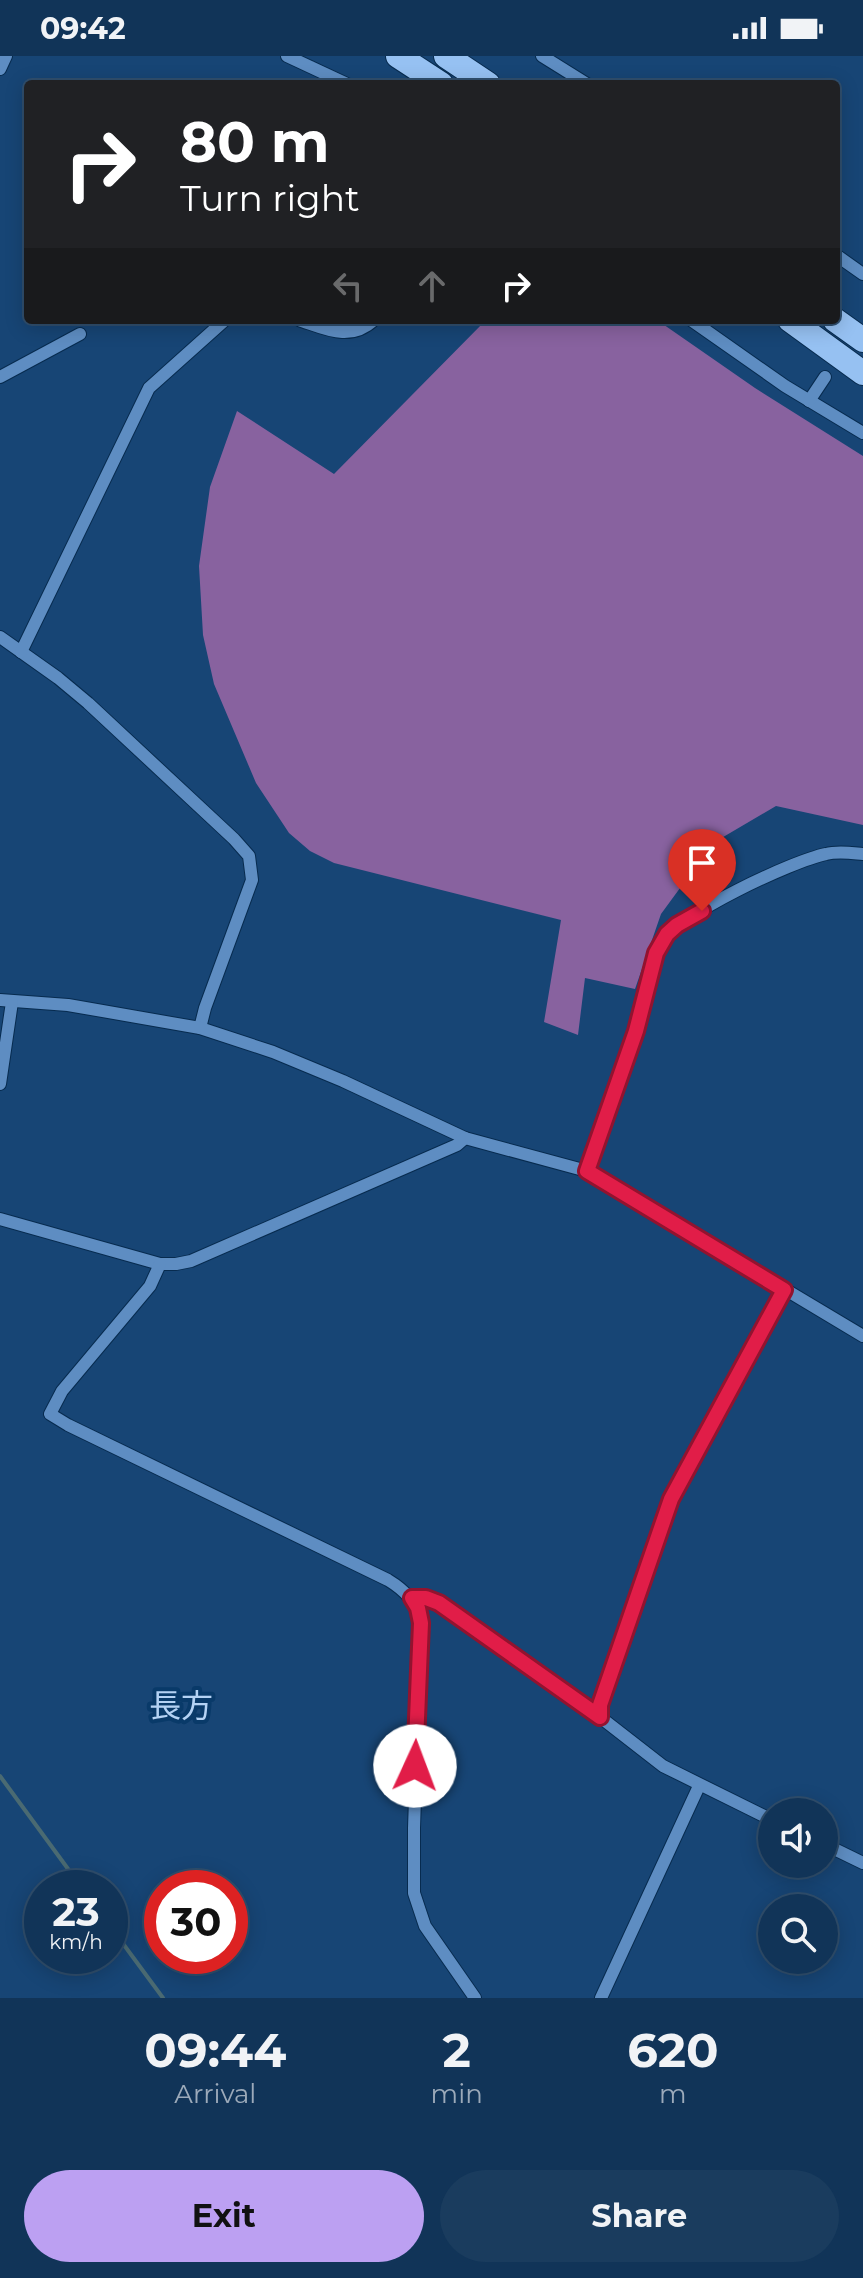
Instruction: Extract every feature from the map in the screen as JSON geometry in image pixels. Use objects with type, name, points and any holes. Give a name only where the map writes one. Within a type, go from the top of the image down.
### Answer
[{"type":"highway","points":[[398,56],[435,80]]},
{"type":"highway","points":[[446,56],[482,80]]},
{"type":"highway","points":[[796,324],[863,373]]},
{"type":"highway","points":[[840,324],[863,340]]},
{"type":"street","points":[[0,69],[6,56]]},
{"type":"street","points":[[287,56],[338,80]]},
{"type":"street","points":[[542,56],[581,80]]},
{"type":"street","points":[[840,258],[863,274]]},
{"type":"street","points":[[21,652],[149,388],[221,324]]},
{"type":"street","points":[[312,324],[346,334],[359,331],[369,324]]},
{"type":"street","points":[[697,324],[809,401],[863,433]]},
{"type":"street","points":[[0,377],[80,334]]},
{"type":"street","points":[[809,401],[825,377]]},
{"type":"street","points":[[0,637],[88,703],[249,856],[252,880],[200,1028]]},
{"type":"street","points":[[587,1171],[636,1031],[656,953],[667,934],[726,897],[811,859],[826,854],[863,854]]},
{"type":"street","points":[[0,1084],[6,1001],[97,1009],[200,1028],[273,1052],[343,1081],[465,1138],[587,1171],[863,1336]]},
{"type":"street","points":[[0,1219],[160,1264],[176,1264],[191,1261],[457,1145],[465,1138]]},
{"type":"street","points":[[160,1264],[150,1286],[62,1391],[50,1414],[388,1580],[412,1598],[421,1623],[414,1893],[425,1926],[475,1998]]},
{"type":"street","points":[[600,1717],[600,1705],[671,1499],[784,1290]]},
{"type":"street","points":[[412,1598],[426,1598],[439,1603],[600,1717],[663,1766],[758,1813]]},
{"type":"street","points":[[601,1998],[699,1786]]},
{"type":"street","points":[[838,1851],[863,1863]]},
{"type":"shaded area","points":[[482,324],[663,324],[755,388],[863,456],[863,825],[776,806],[713,843],[661,914],[635,989],[585,978],[578,1035],[544,1022],[561,920],[334,863],[310,851],[289,833],[256,783],[214,684],[203,635],[199,566],[210,487],[237,411],[334,474]]},
{"type":"waterway","points":[[0,1776],[69,1870]]},
{"type":"waterway","points":[[128,1950],[163,1998]]},
{"type":"district","name":"長方","points":[[181,1705]]},
{"type":"route","points":[[415,1766],[421,1623],[412,1598],[426,1598],[439,1603],[600,1717],[600,1705],[671,1499],[784,1290],[587,1171],[636,1031],[656,953],[667,934],[702,911]]}]
